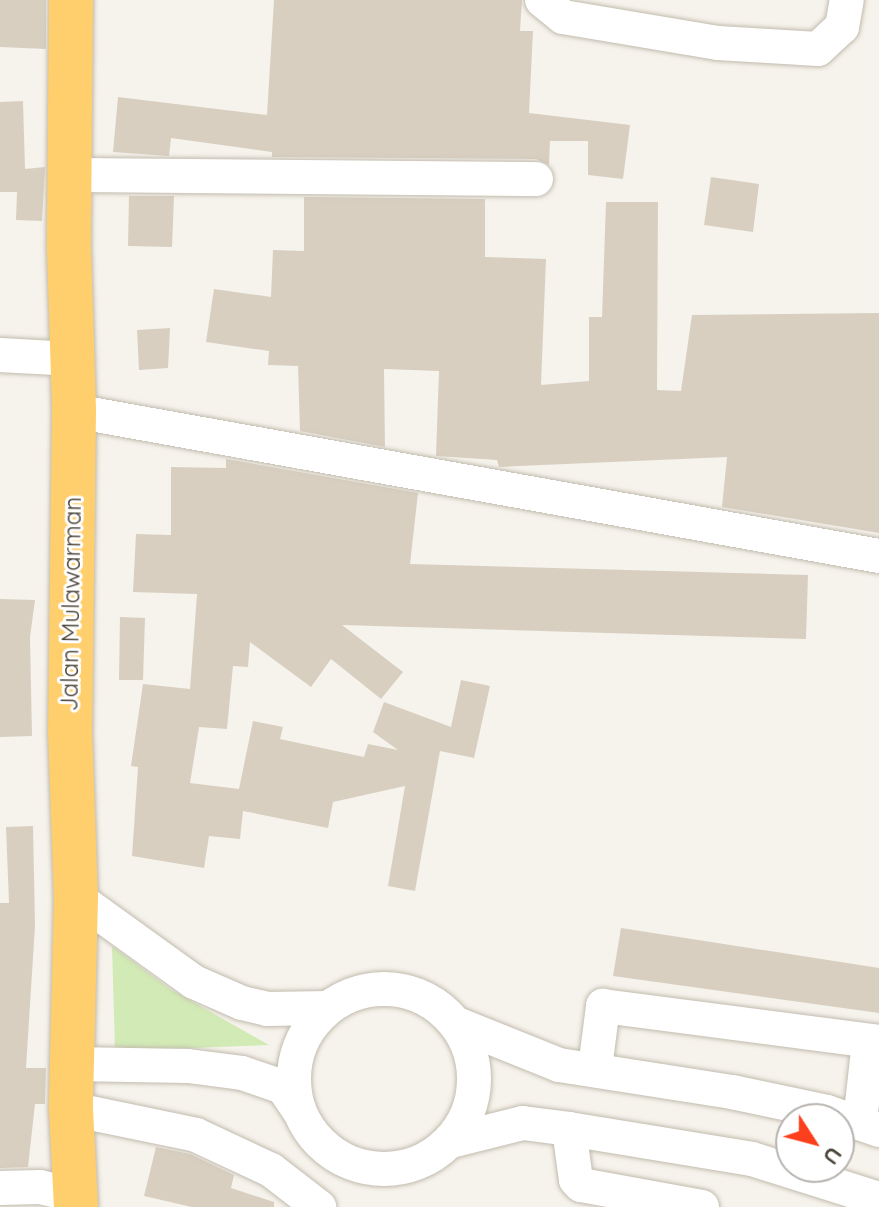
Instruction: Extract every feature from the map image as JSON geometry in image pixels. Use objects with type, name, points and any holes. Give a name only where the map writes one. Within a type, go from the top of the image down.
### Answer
[{"type":"highway","name":"Jalan Mulawarman","points":[[71,0],[68,175],[74,411],[70,729],[76,897],[71,1109],[75,1201]]},
{"type":"street","points":[[542,0],[563,17],[718,43],[818,49],[842,27],[847,0]]},
{"type":"street","points":[[68,175],[536,179]]},
{"type":"street","points":[[0,355],[73,359]]},
{"type":"street","points":[[74,411],[879,556]]},
{"type":"street","points":[[76,897],[194,982],[242,1003],[267,1009],[328,1008]]},
{"type":"street","points":[[72,1064],[188,1066],[242,1073],[283,1087],[314,1138],[338,1158],[366,1168],[397,1169],[426,1160],[451,1141],[468,1114],[475,1084],[471,1053],[457,1024],[436,1004],[410,992],[382,988],[353,994],[328,1008],[312,1025],[297,1055],[294,1089],[299,1111]]},
{"type":"street","points":[[457,1024],[559,1065],[595,1068],[869,1126],[874,1042],[603,1006],[595,1068]]},
{"type":"street","points":[[71,1109],[196,1135],[271,1170],[319,1207]]},
{"type":"street","points":[[451,1141],[523,1123],[569,1129],[752,1159],[868,1200]]},
{"type":"street","points":[[569,1129],[576,1180],[581,1185],[702,1207]]},
{"type":"street","points":[[0,1188],[40,1187],[75,1201]]},
{"type":"green space","points":[[112,946],[170,989],[269,1045],[115,1051]]},
{"type":"building","points":[[0,0],[46,0],[46,49],[0,47]]},
{"type":"building","points":[[274,0],[522,0],[520,31],[533,31],[529,113],[630,125],[623,179],[588,175],[588,141],[550,141],[549,165],[536,159],[272,157],[272,152],[171,138],[169,156],[113,152],[118,97],[267,115]]},
{"type":"building","points":[[23,101],[25,169],[45,167],[42,221],[16,220],[17,192],[0,192],[0,102]]},
{"type":"building","points":[[711,177],[759,184],[753,232],[704,225]]},
{"type":"building","points":[[129,196],[174,196],[172,247],[128,246]]},
{"type":"building","points":[[304,197],[485,199],[485,257],[546,259],[541,385],[589,381],[589,317],[602,317],[606,202],[658,202],[657,390],[681,391],[692,315],[879,313],[879,533],[722,507],[727,457],[499,467],[497,460],[436,456],[439,371],[384,369],[385,447],[300,431],[298,366],[268,365],[269,351],[206,342],[214,289],[271,297],[273,250],[304,251]]},
{"type":"building","points":[[170,328],[168,368],[139,370],[137,330]]},
{"type":"building","points":[[226,459],[418,493],[410,564],[808,575],[806,639],[342,625],[403,672],[381,699],[331,659],[311,687],[250,642],[248,667],[233,666],[227,729],[199,727],[190,783],[239,789],[253,721],[283,727],[280,739],[364,757],[368,744],[398,750],[373,732],[384,702],[451,727],[461,680],[490,686],[474,758],[440,751],[415,891],[388,886],[405,786],[333,802],[328,828],[243,811],[240,839],[209,836],[204,868],[132,856],[138,767],[131,766],[143,684],[190,689],[197,594],[133,592],[136,534],[171,535],[171,467],[226,468]]},
{"type":"building","points":[[0,599],[35,600],[30,637],[32,736],[0,737]]},
{"type":"building","points":[[120,617],[145,618],[143,680],[119,680]]},
{"type":"building","points":[[33,826],[35,926],[26,1068],[46,1068],[45,1104],[35,1104],[28,1167],[0,1168],[0,903],[9,903],[6,827]]},
{"type":"building","points":[[621,928],[879,968],[879,1013],[613,976]]},
{"type":"building","points":[[156,1147],[190,1154],[234,1175],[231,1188],[274,1202],[274,1207],[192,1207],[144,1196]]}]
